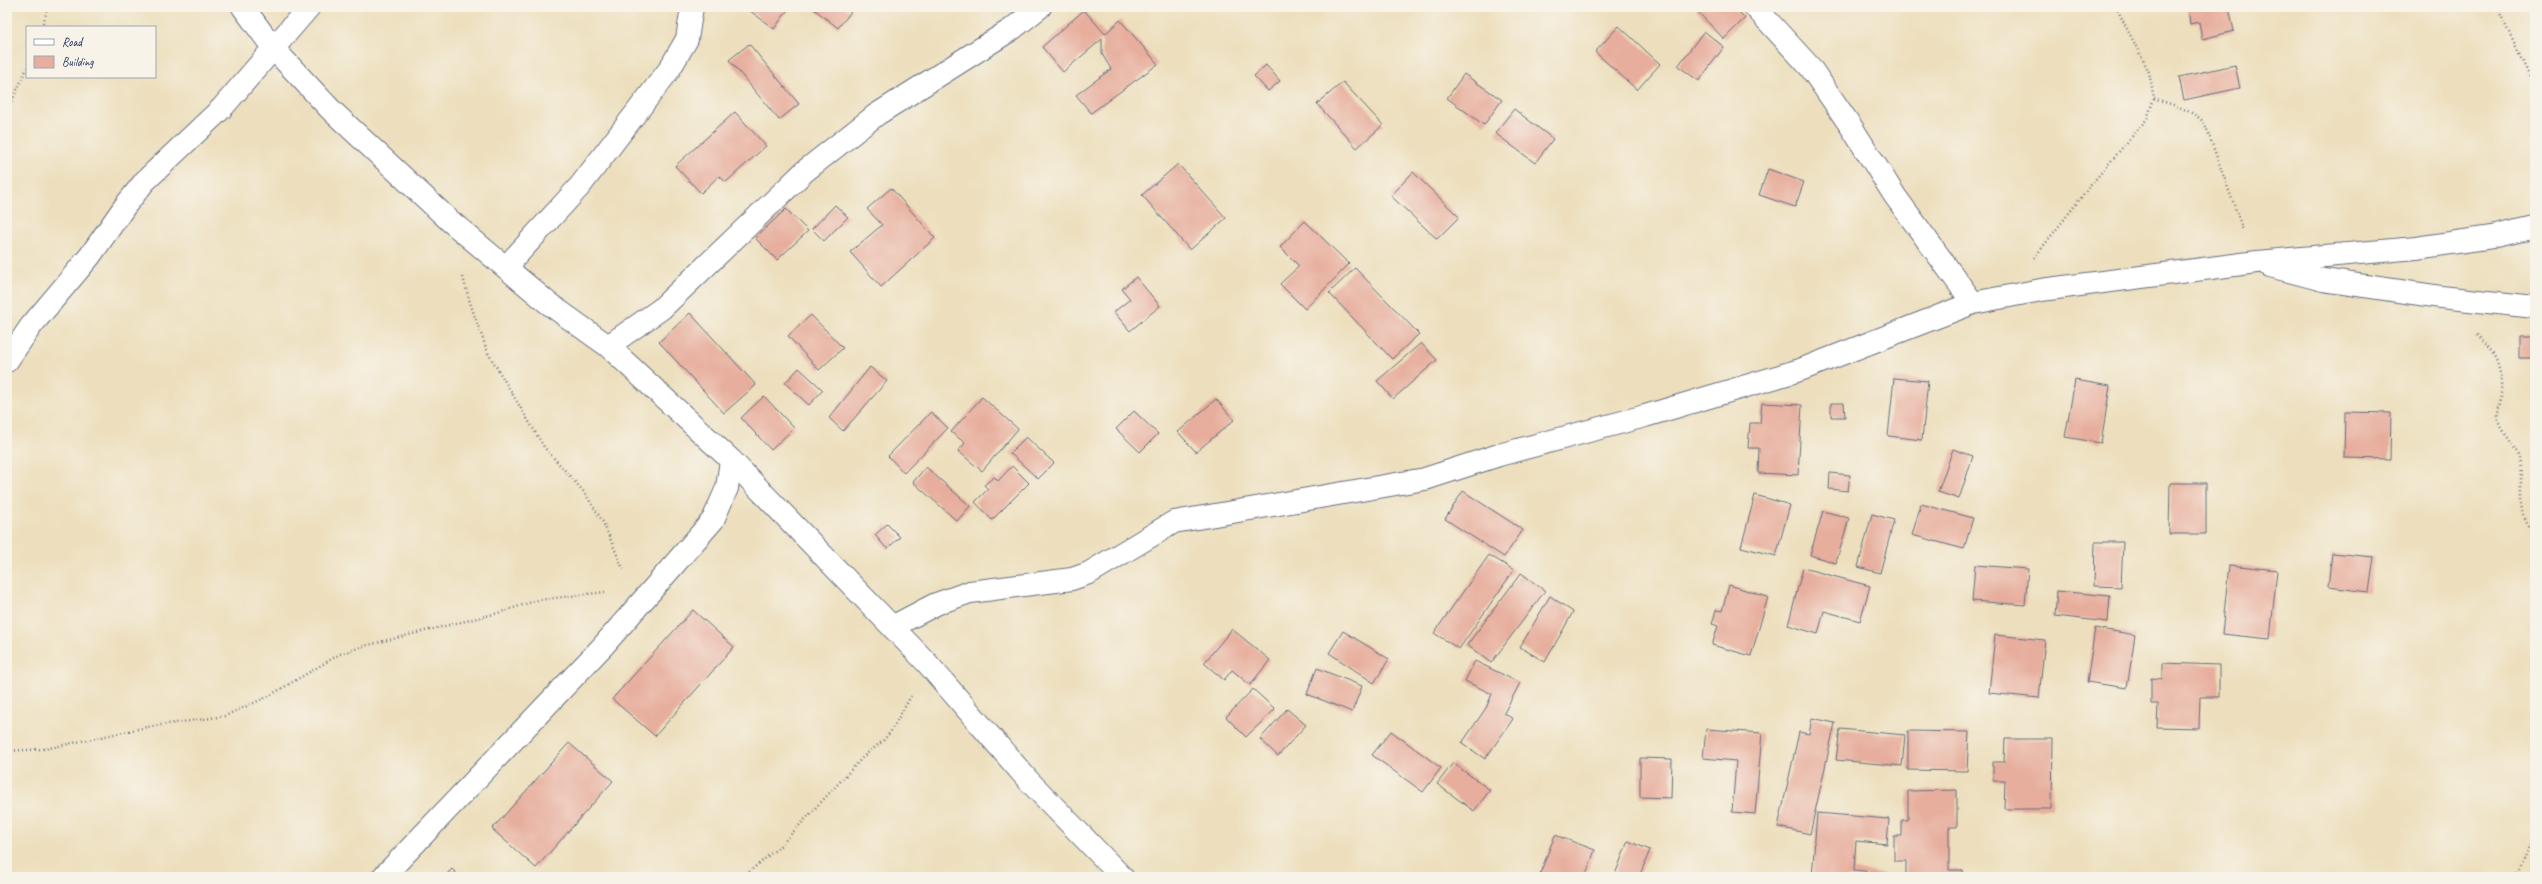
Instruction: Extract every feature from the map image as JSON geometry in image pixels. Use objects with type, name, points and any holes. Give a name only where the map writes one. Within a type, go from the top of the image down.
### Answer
[{"type":"street","points":[[243,7],[274,49],[331,110],[449,220],[548,303],[608,346],[731,460],[927,663],[1028,780],[1122,877]]},
{"type":"street","points":[[7,361],[31,326],[90,256],[125,206],[145,181],[222,108],[309,7]]},
{"type":"street","points":[[506,267],[580,186],[669,70],[686,39],[692,7]]},
{"type":"street","points":[[608,346],[660,309],[805,171],[876,115],[1012,29],[1040,7]]},
{"type":"street","points":[[1755,7],[1810,67],[1852,128],[1895,196],[1973,303]]},
{"type":"street","points":[[892,627],[936,604],[970,592],[1072,580],[1089,573],[1174,522],[1425,479],[1512,451],[1645,416],[1800,370],[1973,303],[2041,290],[2257,262],[2416,248],[2492,238],[2535,227]]},
{"type":"street","points":[[2257,262],[2323,280],[2441,297],[2535,307]]},
{"type":"street","points":[[383,877],[603,646],[713,520],[727,488],[731,460]]},
{"type":"path","points":[[42,26],[48,7]]},
{"type":"path","points":[[2009,297],[2040,250],[2094,181],[2147,119],[2154,98],[2149,72],[2116,7]]},
{"type":"path","points":[[2497,7],[2535,88]]},
{"type":"path","points":[[7,112],[26,70]]},
{"type":"path","points":[[2154,98],[2189,111],[2205,124],[2232,204],[2257,262]]},
{"type":"path","points":[[462,273],[470,303],[488,353],[544,447],[584,492],[603,522],[637,607]]},
{"type":"path","points":[[2441,297],[2486,344],[2500,366],[2501,395],[2498,416],[2503,430],[2514,443],[2519,460],[2521,515],[2535,534]]},
{"type":"path","points":[[7,750],[45,749],[147,727],[225,716],[269,696],[340,654],[364,646],[498,613],[538,600],[588,595],[630,587]]},
{"type":"path","points":[[743,877],[780,846],[864,756],[891,731],[903,712],[927,663]]},
{"type":"path","points":[[2514,877],[2535,838]]},
{"type":"building","points":[[745,7],[790,7],[774,29]]},
{"type":"building","points":[[816,7],[845,7],[851,12],[838,28],[814,9]]},
{"type":"building","points":[[1699,7],[1734,7],[1745,18],[1724,39],[1696,10]]},
{"type":"building","points":[[2188,7],[2229,7],[2234,31],[2202,39],[2199,22],[2190,24]]},
{"type":"building","points":[[1084,10],[1105,34],[1120,20],[1158,64],[1091,113],[1076,95],[1111,69],[1102,54],[1102,39],[1063,72],[1042,47]]},
{"type":"building","points":[[1619,26],[1660,64],[1637,90],[1595,52]]},
{"type":"building","points":[[1704,31],[1724,47],[1699,81],[1678,66]]},
{"type":"building","points":[[749,44],[799,104],[779,120],[729,60]]},
{"type":"building","points":[[1266,65],[1280,81],[1268,91],[1254,76]]},
{"type":"building","points":[[2235,65],[2240,88],[2184,100],[2179,77]]},
{"type":"building","points":[[1464,74],[1502,100],[1484,125],[1447,98]]},
{"type":"building","points":[[1343,82],[1383,125],[1357,148],[1317,104]]},
{"type":"building","points":[[1514,109],[1553,139],[1535,163],[1495,133]]},
{"type":"building","points":[[735,112],[766,146],[726,182],[719,176],[701,193],[675,166]]},
{"type":"building","points":[[1178,164],[1226,218],[1190,250],[1142,195]]},
{"type":"building","points":[[1768,169],[1804,182],[1795,207],[1759,195]]},
{"type":"building","points":[[1413,172],[1459,217],[1437,239],[1391,196]]},
{"type":"building","points":[[891,188],[935,238],[881,287],[850,252],[882,225],[867,209]]},
{"type":"building","points":[[835,205],[848,217],[824,241],[812,229]]},
{"type":"building","points":[[786,209],[808,231],[777,260],[755,238]]},
{"type":"building","points":[[1305,221],[1349,264],[1305,309],[1280,284],[1299,266],[1280,247]]},
{"type":"building","points":[[1355,268],[1419,334],[1392,359],[1329,293]]},
{"type":"building","points":[[1136,277],[1160,306],[1130,331],[1114,312],[1130,299],[1122,289]]},
{"type":"building","points":[[690,313],[756,385],[724,413],[659,342]]},
{"type":"building","points":[[811,315],[843,348],[819,370],[788,336]]},
{"type":"building","points":[[2519,336],[2535,336],[2535,358],[2519,358]]},
{"type":"building","points":[[1421,343],[1437,360],[1393,399],[1377,381]]},
{"type":"building","points":[[870,367],[887,381],[843,431],[829,418]]},
{"type":"building","points":[[799,368],[823,390],[809,405],[785,383]]},
{"type":"building","points":[[1894,378],[1928,381],[1922,440],[1888,436]]},
{"type":"building","points":[[2075,380],[2110,386],[2101,443],[2065,437]]},
{"type":"building","points":[[764,396],[794,428],[771,450],[741,418]]},
{"type":"building","points":[[982,397],[1018,429],[982,471],[958,451],[965,443],[951,432]]},
{"type":"building","points":[[1216,399],[1234,420],[1196,452],[1178,432]]},
{"type":"building","points":[[1762,403],[1802,405],[1798,475],[1758,473],[1759,448],[1748,448],[1750,423],[1760,423]]},
{"type":"building","points":[[1831,403],[1844,403],[1845,417],[1831,417]]},
{"type":"building","points":[[1134,411],[1158,434],[1140,452],[1116,429]]},
{"type":"building","points":[[931,412],[948,428],[904,473],[888,456]]},
{"type":"building","points":[[2345,412],[2391,413],[2390,459],[2344,458]]},
{"type":"building","points":[[1026,437],[1054,463],[1038,479],[1010,453]]},
{"type":"building","points":[[1953,449],[1973,456],[1959,499],[1938,492]]},
{"type":"building","points":[[1012,466],[1029,483],[992,520],[975,502],[988,489],[984,485],[994,477],[998,481]]},
{"type":"building","points":[[926,467],[970,506],[957,521],[913,482]]},
{"type":"building","points":[[1830,473],[1850,475],[1848,491],[1829,489]]},
{"type":"building","points":[[2170,483],[2206,483],[2206,534],[2169,534]]},
{"type":"building","points":[[1463,491],[1523,530],[1504,557],[1445,519]]},
{"type":"building","points":[[1755,495],[1790,505],[1776,556],[1741,547]]},
{"type":"building","points":[[1921,504],[1973,518],[1964,549],[1912,535]]},
{"type":"building","points":[[1823,511],[1849,518],[1836,563],[1810,555]]},
{"type":"building","points":[[1872,514],[1894,520],[1880,573],[1858,567]]},
{"type":"building","points":[[887,524],[900,537],[887,549],[875,535]]},
{"type":"building","points":[[2095,542],[2123,542],[2121,587],[2094,586]]},
{"type":"building","points":[[2332,553],[2374,557],[2369,592],[2328,587]]},
{"type":"building","points":[[1489,555],[1514,570],[1459,649],[1434,633]]},
{"type":"building","points":[[1975,565],[2028,569],[2025,605],[1972,601]]},
{"type":"building","points":[[2229,565],[2277,570],[2270,639],[2222,634]]},
{"type":"building","points":[[1803,568],[1870,586],[1860,621],[1824,611],[1818,634],[1788,625]]},
{"type":"building","points":[[1521,573],[1545,591],[1491,663],[1467,645]]},
{"type":"building","points":[[1729,585],[1768,597],[1751,656],[1712,645],[1718,626],[1712,624],[1716,610],[1722,611]]},
{"type":"building","points":[[2057,591],[2110,596],[2108,622],[2055,616]]},
{"type":"building","points":[[1550,596],[1573,612],[1545,662],[1520,647]]},
{"type":"building","points":[[693,610],[734,647],[655,736],[612,699]]},
{"type":"building","points":[[2095,628],[2135,635],[2127,688],[2087,682]]},
{"type":"building","points":[[1232,629],[1270,660],[1250,685],[1232,670],[1224,680],[1204,663]]},
{"type":"building","points":[[1343,631],[1389,659],[1374,683],[1329,653]]},
{"type":"building","points":[[1995,635],[2045,640],[2039,698],[1989,693]]},
{"type":"building","points":[[1475,661],[1520,683],[1504,713],[1513,719],[1485,759],[1462,743],[1486,708],[1492,694],[1465,681]]},
{"type":"building","points":[[2162,663],[2219,665],[2219,697],[2200,697],[2199,728],[2157,727],[2158,704],[2151,704],[2151,678],[2162,679]]},
{"type":"building","points":[[1317,668],[1362,686],[1352,712],[1307,694]]},
{"type":"building","points":[[1253,689],[1275,709],[1246,737],[1226,717]]},
{"type":"building","points":[[1287,709],[1306,725],[1278,756],[1260,739]]},
{"type":"building","points":[[1812,718],[1835,723],[1810,834],[1778,827],[1799,732],[1809,734]]},
{"type":"building","points":[[1706,729],[1762,733],[1755,814],[1732,812],[1736,761],[1703,758]]},
{"type":"building","points":[[1840,729],[1905,735],[1902,766],[1836,760]]},
{"type":"building","points":[[1391,731],[1441,768],[1423,792],[1372,755]]},
{"type":"building","points":[[1908,731],[1969,732],[1967,771],[1908,770]]},
{"type":"building","points":[[2005,739],[2053,739],[2052,809],[2004,809],[2005,781],[1993,781],[1993,762],[2004,762]]},
{"type":"building","points":[[569,743],[613,781],[536,868],[492,829]]},
{"type":"building","points":[[1640,758],[1672,759],[1671,798],[1640,797]]},
{"type":"building","points":[[1453,763],[1490,790],[1474,811],[1437,784]]},
{"type":"building","points":[[1957,790],[1957,827],[1949,827],[1949,870],[1963,870],[1963,877],[1906,877],[1906,861],[1894,861],[1894,836],[1902,836],[1902,820],[1908,820],[1908,791]]},
{"type":"building","points":[[1817,813],[1889,819],[1887,844],[1856,841],[1854,870],[1884,873],[1884,877],[1812,877]]},
{"type":"building","points":[[1555,835],[1595,850],[1585,877],[1539,876]]},
{"type":"building","points":[[1628,841],[1650,850],[1639,877],[1614,877]]},
{"type":"building","points":[[452,869],[460,877],[444,877]]}]
